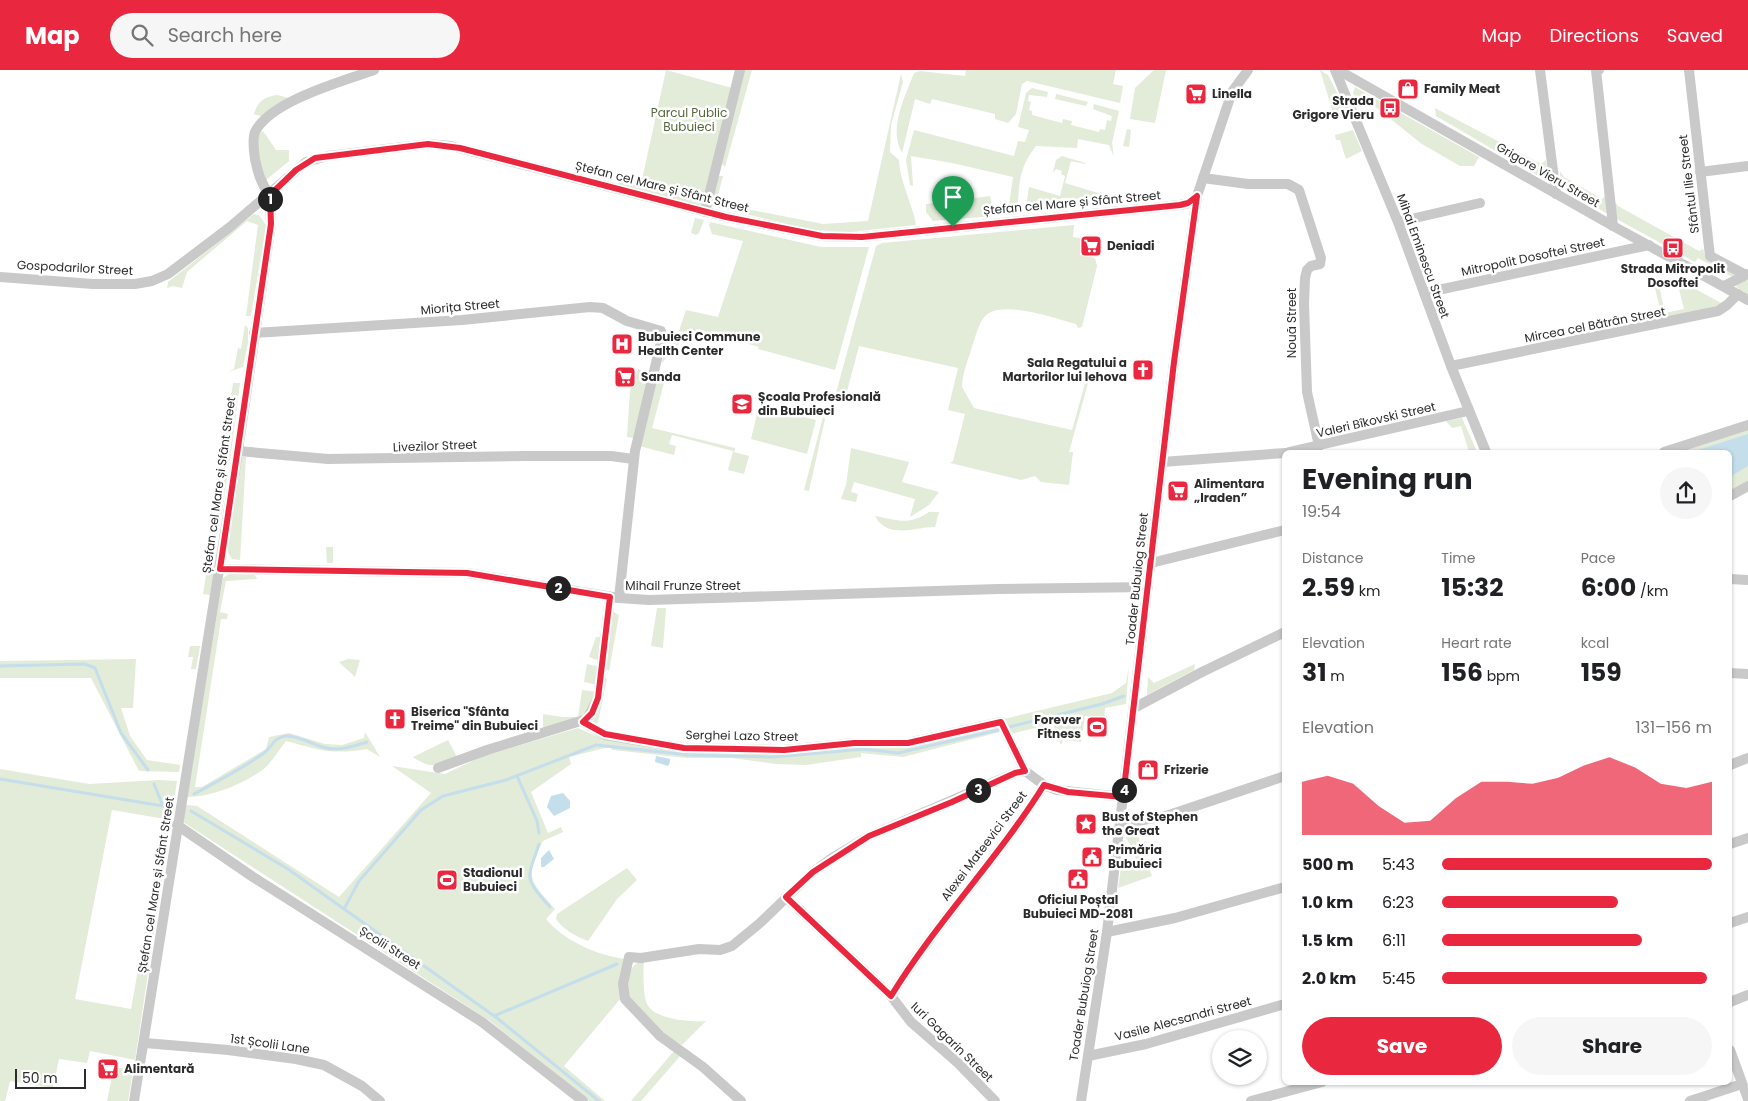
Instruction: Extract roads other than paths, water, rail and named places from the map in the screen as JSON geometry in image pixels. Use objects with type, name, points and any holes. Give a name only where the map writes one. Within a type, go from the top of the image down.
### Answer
[{"type":"street","points":[[270,195],[263,185],[254,155],[254,140],[261,125],[301,96],[374,70]]},
{"type":"street","points":[[705,212],[740,70]]},
{"type":"street","name":"Toader Bubuiog Street","points":[[1081,1101],[1107,932],[1162,462],[1184,283],[1197,196],[1229,99],[1248,70]]},
{"type":"street","name":"Grigore Vieru Street","points":[[1336,70],[1748,300]]},
{"type":"street","name":"Mihai Eminescu Street","points":[[1336,70],[1398,222],[1468,411],[1485,450]]},
{"type":"street","points":[[1540,70],[1556,194]]},
{"type":"street","points":[[1599,70],[1596,70],[1613,226]]},
{"type":"street","name":"Sfântul Ilie Street","points":[[1689,70],[1710,256],[1746,274]]},
{"type":"street","name":"Ștefan cel Mare și Sfânt Street","points":[[134,1101],[145,1043],[177,825],[238,452],[271,224],[270,195],[296,170],[315,158],[441,144],[705,212],[810,235],[841,237],[1180,205],[1188,203],[1197,196]]},
{"type":"street","points":[[1700,172],[1748,166]]},
{"type":"street","name":"Nouă Street","points":[[1203,178],[1248,184],[1288,184],[1299,190],[1321,258],[1320,264],[1311,266],[1308,270],[1304,296],[1307,385],[1320,446]]},
{"type":"street","name":"Gospodarilor Street","points":[[0,277],[93,284],[135,284],[152,281],[168,274],[270,195]]},
{"type":"street","points":[[1398,222],[1480,203]]},
{"type":"street","name":"Mitropolit Dosoftei Street","points":[[1424,293],[1648,245]]},
{"type":"street","points":[[1724,286],[1746,274]]},
{"type":"street","name":"Mircea cel Bătrân Street","points":[[1451,366],[1709,313],[1727,305],[1738,294]]},
{"type":"street","name":"Miorița Street","points":[[254,333],[453,320],[590,307],[603,308],[627,321],[663,333],[634,455]]},
{"type":"street","name":"Valeri Bîkovski Street","points":[[1300,450],[1468,411]]},
{"type":"street","points":[[1670,450],[1748,425]]},
{"type":"street","name":"Livezilor Street","points":[[238,452],[337,460],[634,455]]},
{"type":"street","points":[[1162,462],[1282,453]]},
{"type":"street","points":[[438,768],[487,750],[583,722],[592,713],[598,698],[634,455]]},
{"type":"street","points":[[1732,495],[1748,486]]},
{"type":"street","points":[[1151,563],[1282,531]]},
{"type":"street","name":"Mihail Frunze Street","points":[[220,569],[467,573],[614,597],[670,600],[998,589],[1148,587]]},
{"type":"street","points":[[1732,579],[1748,580]]},
{"type":"street","points":[[1134,708],[1202,672],[1282,633]]},
{"type":"street","points":[[1732,673],[1748,674]]},
{"type":"street","name":"Serghei Lazo Street","points":[[583,722],[605,734],[684,748],[784,750],[854,743],[908,743],[1001,722],[1025,771]]},
{"type":"street","points":[[1732,764],[1748,758]]},
{"type":"street","points":[[741,1101],[703,1067],[660,1036],[625,999],[623,984],[629,957],[640,958],[699,949],[720,950],[732,946],[760,923],[813,872],[869,836],[931,811],[1015,773],[1025,771],[1044,785],[1068,792],[1123,797]]},
{"type":"street","points":[[1120,824],[1166,816],[1282,777]]},
{"type":"street","name":"Alexei Mateevici Street","points":[[891,996],[915,956],[1010,835],[1044,785]]},
{"type":"street","name":"Școlii Street","points":[[177,825],[261,882],[482,1022],[583,1101]]},
{"type":"street","points":[[1732,843],[1748,838]]},
{"type":"street","points":[[1107,932],[1175,918],[1282,888]]},
{"type":"street","name":"Iuri Gagarin Street","points":[[786,897],[891,996],[911,1022],[958,1063],[995,1101]]},
{"type":"street","points":[[1732,922],[1748,917]]},
{"type":"street","points":[[1732,1001],[1748,995]]},
{"type":"street","name":"Vasile Alecsandri Street","points":[[1088,1056],[1146,1044],[1282,1005]]},
{"type":"street","name":"1st Școlii Lane","points":[[145,1043],[228,1050],[296,1059],[324,1065],[362,1086],[380,1101]]},
{"type":"street","points":[[1732,1054],[1743,1079],[1748,1098]]},
{"type":"street","points":[[1251,1101],[1311,1085]]},
{"type":"street","points":[[1690,1101],[1729,1085]]},
{"type":"water","points":[[1748,434],[1748,466],[1732,476],[1732,450],[1698,450]]},
{"type":"water","points":[[656,756],[670,759],[668,766],[655,762]]},
{"type":"water","points":[[563,793],[570,801],[570,808],[554,816],[547,807],[551,796]]},
{"type":"water","points":[[549,850],[554,859],[544,867],[541,867],[541,858]]},
{"type":"waterway","points":[[0,666],[85,664],[95,668],[121,733],[148,770]]},
{"type":"waterway","points":[[1009,727],[1102,704],[1124,696]]},
{"type":"waterway","points":[[344,909],[359,881],[421,810],[443,796],[506,780],[596,745],[689,755],[773,757],[864,749],[898,753],[998,730]]},
{"type":"waterway","points":[[194,794],[256,759],[281,737],[296,737],[321,747],[332,749],[347,748],[367,742]]},
{"type":"waterway","points":[[517,776],[537,821],[539,833]]},
{"type":"waterway","points":[[0,779],[163,806]]},
{"type":"waterway","points":[[154,784],[163,806]]},
{"type":"waterway","points":[[191,811],[288,869],[497,1018],[599,1101]]},
{"type":"waterway","points":[[539,844],[530,872],[530,878],[535,889],[550,907]]},
{"type":"waterway","points":[[494,1016],[617,964]]},
{"type":"place","name":"Family Meat","points":[[1408,89]]},
{"type":"place","name":"Linella","points":[[1196,94]]},
{"type":"place","name":"Strada Grigore Vieru","points":[[1390,108]]},
{"type":"place","name":"Deniadi","points":[[1091,246]]},
{"type":"place","name":"Strada Mitropolit Dosoftei","points":[[1673,248]]},
{"type":"place","name":"Bubuieci Commune Health Center","points":[[622,344]]},
{"type":"place","name":"Sala Regatului a Martorilor lui Iehova","points":[[1143,370]]},
{"type":"place","name":"Sanda","points":[[625,377]]},
{"type":"place","name":"Școala Profesională din Bubuieci","points":[[742,404]]},
{"type":"place","name":"Alimentara „Iraden”","points":[[1178,491]]},
{"type":"place","name":"Biserica \"Sfânta Treime\" din Bubuieci","points":[[395,719]]},
{"type":"place","name":"Forever Fitness","points":[[1097,727]]},
{"type":"place","name":"Frizerie","points":[[1148,770]]},
{"type":"place","name":"Bust of Stephen the Great","points":[[1086,824]]},
{"type":"place","name":"Primăria Bubuieci","points":[[1092,857]]},
{"type":"place","name":"Oficiul Poștal Bubuieci MD-2081","points":[[1078,879]]},
{"type":"place","name":"Stadionul Bubuieci","points":[[447,880]]},
{"type":"place","name":"Alimentară","points":[[108,1069]]},
{"type":"park label","name":"Parcul Public Bubuieci","points":[[689,120]]}]
